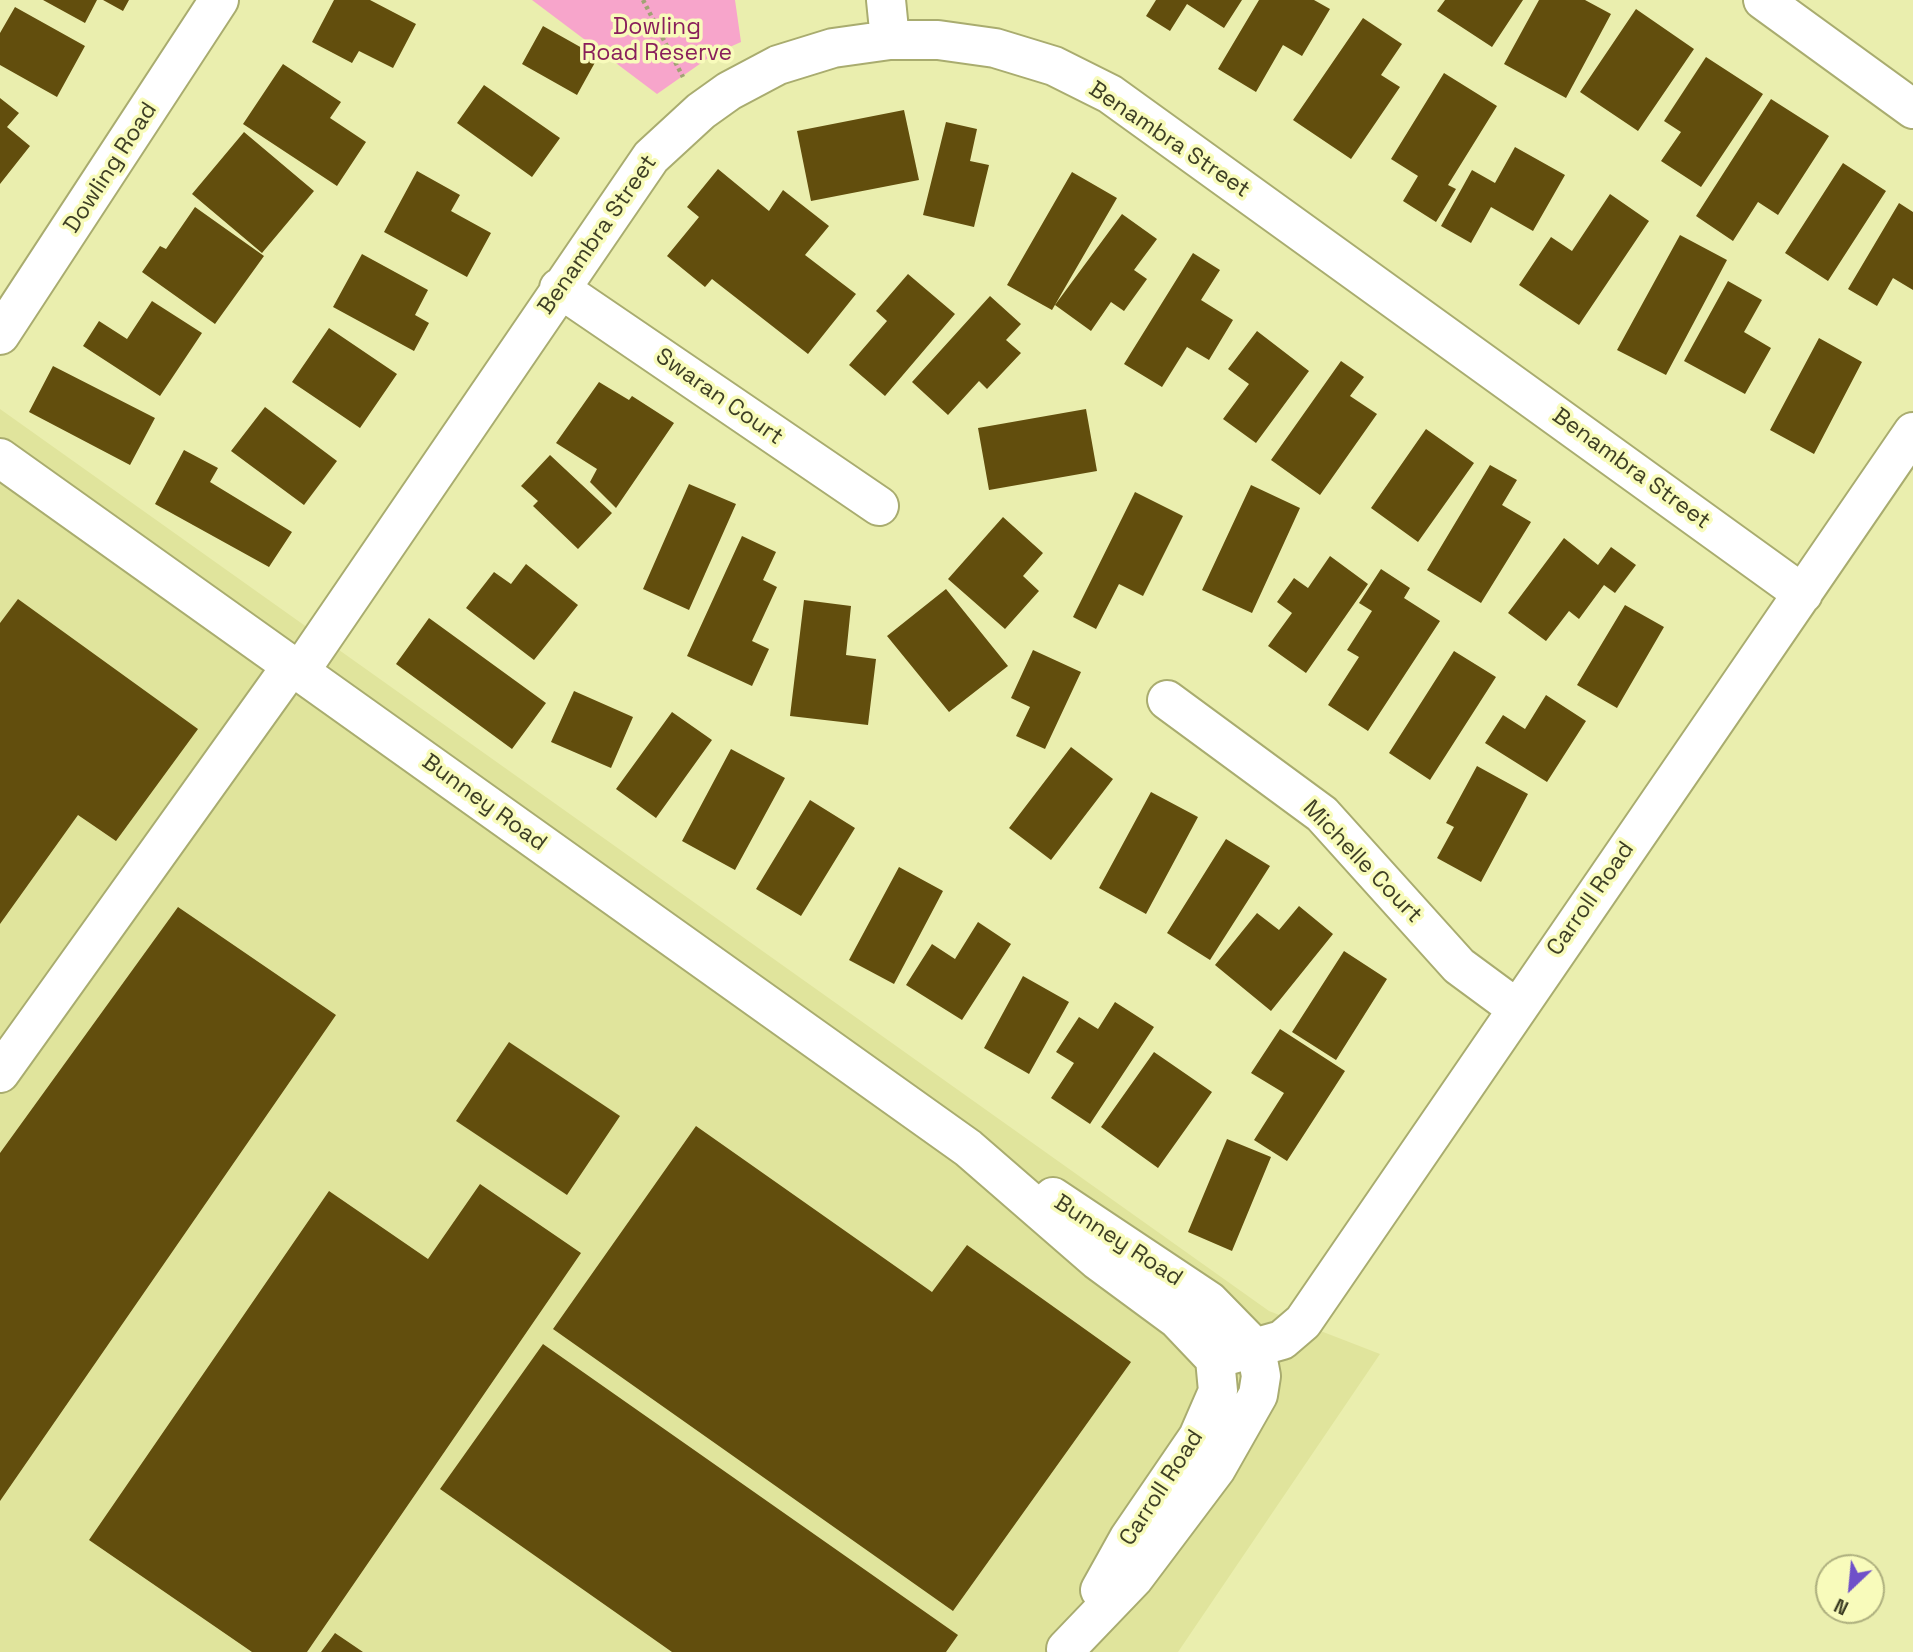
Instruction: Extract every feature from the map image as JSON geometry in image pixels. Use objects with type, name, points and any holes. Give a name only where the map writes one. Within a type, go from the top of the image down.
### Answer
[{"type":"street","name":"Dowling Road","points":[[0,335],[219,0]]},
{"type":"street","points":[[886,0],[890,40]]},
{"type":"street","points":[[1763,0],[1913,109]]},
{"type":"street","name":"Benambra Street","points":[[0,1073],[296,668],[644,166],[672,135],[729,91],[778,65],[833,48],[890,40],[938,40],[995,48],[1054,66],[1110,94],[1803,594]]},
{"type":"street","name":"Swaran Court","points":[[559,288],[879,506]]},
{"type":"street","name":"Carroll Road","points":[[1065,1650],[1129,1538],[1198,1437],[1218,1391],[1215,1359],[1256,1349],[1282,1339],[1303,1322],[1913,432]]},
{"type":"street","name":"Bunney Road","points":[[0,458],[968,1149],[1097,1260],[1177,1319],[1215,1359]]},
{"type":"street","name":"Michelle Court","points":[[1167,700],[1322,814],[1459,966],[1517,1008]]},
{"type":"street","name":"Bunney Road","points":[[968,1149],[1078,1212],[1209,1301],[1256,1349]]},
{"type":"street","name":"Carroll Road","points":[[1065,1650],[1134,1578],[1216,1469],[1258,1395],[1261,1376],[1256,1349]]},
{"type":"path","points":[[643,0],[701,111]]},
{"type":"shaded area","points":[[0,409],[1269,1311],[1380,1354],[1178,1652],[0,1652]]},
{"type":"green space","name":"Dowling Road Reserve","points":[[532,0],[735,0],[741,42],[714,54],[657,94]]},
{"type":"building","points":[[43,0],[97,0],[85,23]]},
{"type":"building","points":[[103,0],[129,0],[123,11]]},
{"type":"building","points":[[334,0],[370,0],[416,24],[393,68],[359,51],[352,63],[312,42]]},
{"type":"building","points":[[1156,0],[1242,0],[1224,28],[1187,4],[1170,31],[1146,16]]},
{"type":"building","points":[[1259,0],[1314,0],[1330,9],[1302,56],[1283,45],[1256,92],[1218,69]]},
{"type":"building","points":[[1445,0],[1523,0],[1492,47],[1437,11]]},
{"type":"building","points":[[1539,0],[1585,0],[1611,14],[1566,98],[1504,64]]},
{"type":"building","points":[[15,7],[85,46],[57,97],[0,65],[0,33]]},
{"type":"building","points":[[1636,9],[1694,49],[1638,131],[1580,92]]},
{"type":"building","points":[[1363,18],[1402,44],[1381,75],[1400,87],[1351,159],[1293,120]]},
{"type":"building","points":[[543,26],[598,57],[577,95],[522,64]]},
{"type":"building","points":[[1706,57],[1763,94],[1701,187],[1661,161],[1681,132],[1664,121]]},
{"type":"building","points":[[283,64],[341,102],[330,118],[366,142],[337,186],[243,124]]},
{"type":"building","points":[[1444,73],[1497,106],[1448,185],[1456,189],[1436,222],[1403,201],[1418,176],[1391,159]]},
{"type":"building","points":[[484,85],[560,138],[532,177],[457,123]]},
{"type":"building","points":[[0,98],[19,113],[7,127],[30,146],[0,184]]},
{"type":"building","points":[[1771,99],[1829,136],[1778,215],[1758,202],[1733,241],[1696,216]]},
{"type":"building","points":[[904,110],[919,180],[811,201],[797,131]]},
{"type":"building","points":[[946,122],[977,129],[970,161],[989,165],[974,227],[923,215]]},
{"type":"building","points":[[244,132],[314,191],[262,253],[192,194]]},
{"type":"building","points":[[1515,147],[1565,175],[1533,231],[1491,207],[1471,243],[1441,226],[1472,170],[1495,183]]},
{"type":"building","points":[[1843,163],[1886,191],[1828,281],[1785,253]]},
{"type":"building","points":[[718,169],[769,211],[783,190],[829,226],[805,255],[856,294],[808,354],[712,279],[705,287],[667,256],[699,217],[687,207]]},
{"type":"building","points":[[417,171],[460,195],[451,211],[491,233],[467,277],[384,232]]},
{"type":"building","points":[[1072,172],[1117,198],[1052,310],[1007,285]]},
{"type":"building","points":[[1610,194],[1649,221],[1579,325],[1519,285],[1551,237],[1572,251]]},
{"type":"building","points":[[1899,203],[1913,212],[1913,290],[1893,278],[1877,306],[1848,289]]},
{"type":"building","points":[[195,207],[264,256],[215,324],[142,272],[160,246],[166,249]]},
{"type":"building","points":[[1122,214],[1157,239],[1134,270],[1147,279],[1124,311],[1111,302],[1091,331],[1055,305]]},
{"type":"building","points":[[1680,235],[1727,260],[1666,375],[1617,350]]},
{"type":"building","points":[[1193,253],[1220,270],[1201,300],[1233,320],[1209,360],[1187,347],[1162,387],[1124,364]]},
{"type":"building","points":[[362,254],[428,290],[415,315],[429,323],[414,351],[333,307]]},
{"type":"building","points":[[908,274],[955,314],[885,396],[849,365],[887,321],[876,311]]},
{"type":"building","points":[[1728,281],[1762,300],[1744,332],[1771,348],[1745,394],[1684,361]]},
{"type":"building","points":[[990,296],[1021,324],[1006,340],[1021,353],[987,389],[979,381],[948,415],[912,382]]},
{"type":"building","points":[[152,301],[202,333],[160,396],[83,346],[99,321],[127,339]]},
{"type":"building","points":[[329,328],[397,374],[360,428],[292,382]]},
{"type":"building","points":[[1257,331],[1309,371],[1256,443],[1223,419],[1249,384],[1228,369]]},
{"type":"building","points":[[1819,338],[1862,362],[1814,454],[1770,430]]},
{"type":"building","points":[[1341,361],[1364,377],[1350,396],[1377,414],[1320,495],[1271,460]]},
{"type":"building","points":[[53,366],[155,418],[130,465],[29,412]]},
{"type":"building","points":[[599,382],[629,400],[632,396],[674,423],[616,508],[590,482],[597,469],[556,443]]},
{"type":"building","points":[[265,407],[337,461],[304,505],[231,451]]},
{"type":"building","points":[[1086,409],[1097,471],[989,490],[978,428]]},
{"type":"building","points":[[1426,429],[1474,463],[1418,542],[1371,508]]},
{"type":"building","points":[[184,450],[218,468],[210,482],[292,532],[269,567],[155,504]]},
{"type":"building","points":[[550,455],[612,513],[578,549],[533,506],[538,501],[521,486]]},
{"type":"building","points":[[1490,465],[1517,480],[1502,505],[1531,522],[1481,603],[1427,570]]},
{"type":"building","points":[[689,484],[736,504],[689,610],[643,589]]},
{"type":"building","points":[[1251,485],[1300,508],[1252,613],[1202,590]]},
{"type":"building","points":[[1135,492],[1183,516],[1143,596],[1119,584],[1096,629],[1073,617]]},
{"type":"building","points":[[1003,517],[1043,553],[1023,576],[1039,591],[1005,629],[948,579]]},
{"type":"building","points":[[742,536],[776,552],[763,580],[777,587],[752,641],[769,649],[752,686],[687,656]]},
{"type":"building","points":[[1564,538],[1598,565],[1611,547],[1636,565],[1615,593],[1604,585],[1579,619],[1569,611],[1546,641],[1508,613]]},
{"type":"building","points":[[1330,556],[1368,584],[1306,673],[1268,646],[1292,613],[1277,602],[1294,578],[1308,588]]},
{"type":"building","points":[[526,564],[578,605],[534,660],[466,608],[494,572],[511,584]]},
{"type":"building","points":[[1381,569],[1410,588],[1404,598],[1440,621],[1368,731],[1328,705],[1359,657],[1347,650],[1372,611],[1359,603]]},
{"type":"building","points":[[946,589],[1008,666],[949,712],[887,636]]},
{"type":"building","points":[[18,599],[198,729],[116,841],[78,815],[0,924],[0,623]]},
{"type":"building","points":[[804,600],[851,606],[846,655],[876,659],[868,725],[790,716]]},
{"type":"building","points":[[1625,605],[1664,627],[1617,708],[1577,685]]},
{"type":"building","points":[[429,618],[546,703],[512,749],[396,664]]},
{"type":"building","points":[[1033,650],[1081,672],[1045,749],[1016,736],[1030,707],[1011,698]]},
{"type":"building","points":[[1454,651],[1496,677],[1430,780],[1389,753]]},
{"type":"building","points":[[574,691],[633,717],[611,768],[551,742]]},
{"type":"building","points":[[1546,695],[1586,721],[1547,782],[1485,743],[1503,715],[1525,729]]},
{"type":"building","points":[[672,712],[712,740],[656,818],[616,789]]},
{"type":"building","points":[[1071,747],[1113,779],[1051,860],[1009,828]]},
{"type":"building","points":[[731,749],[785,778],[735,870],[682,841]]},
{"type":"building","points":[[1477,766],[1528,794],[1481,882],[1437,858],[1454,827],[1446,823]]},
{"type":"building","points":[[1151,792],[1198,817],[1146,914],[1099,888]]},
{"type":"building","points":[[810,800],[855,828],[801,916],[756,889]]},
{"type":"building","points":[[1226,839],[1270,866],[1210,960],[1167,933]]},
{"type":"building","points":[[899,867],[943,891],[894,984],[849,960]]},
{"type":"building","points":[[1299,906],[1333,934],[1271,1011],[1215,965],[1257,913],[1279,930]]},
{"type":"building","points":[[178,907],[336,1015],[0,1501],[0,1153]]},
{"type":"building","points":[[978,922],[1011,944],[962,1020],[906,985],[932,944],[955,959]]},
{"type":"building","points":[[1344,951],[1387,979],[1336,1060],[1292,1032]]},
{"type":"building","points":[[1023,976],[1069,1002],[1029,1074],[984,1048]]},
{"type":"building","points":[[1115,1002],[1154,1027],[1090,1124],[1051,1098],[1074,1063],[1056,1052],[1079,1017],[1098,1029]]},
{"type":"building","points":[[1280,1029],[1345,1071],[1287,1161],[1254,1140],[1284,1093],[1251,1073]]},
{"type":"building","points":[[509,1042],[620,1116],[567,1195],[456,1121]]},
{"type":"building","points":[[1154,1052],[1212,1092],[1158,1168],[1101,1127]]},
{"type":"building","points":[[696,1126],[932,1292],[967,1245],[1131,1362],[953,1611],[553,1329]]},
{"type":"building","points":[[1227,1139],[1271,1157],[1232,1251],[1188,1232]]},
{"type":"building","points":[[480,1184],[581,1253],[307,1652],[252,1652],[89,1540],[329,1191],[428,1259]]},
{"type":"building","points":[[543,1344],[958,1635],[946,1652],[672,1652],[440,1489]]},
{"type":"building","points":[[335,1633],[363,1652],[321,1652]]}]
